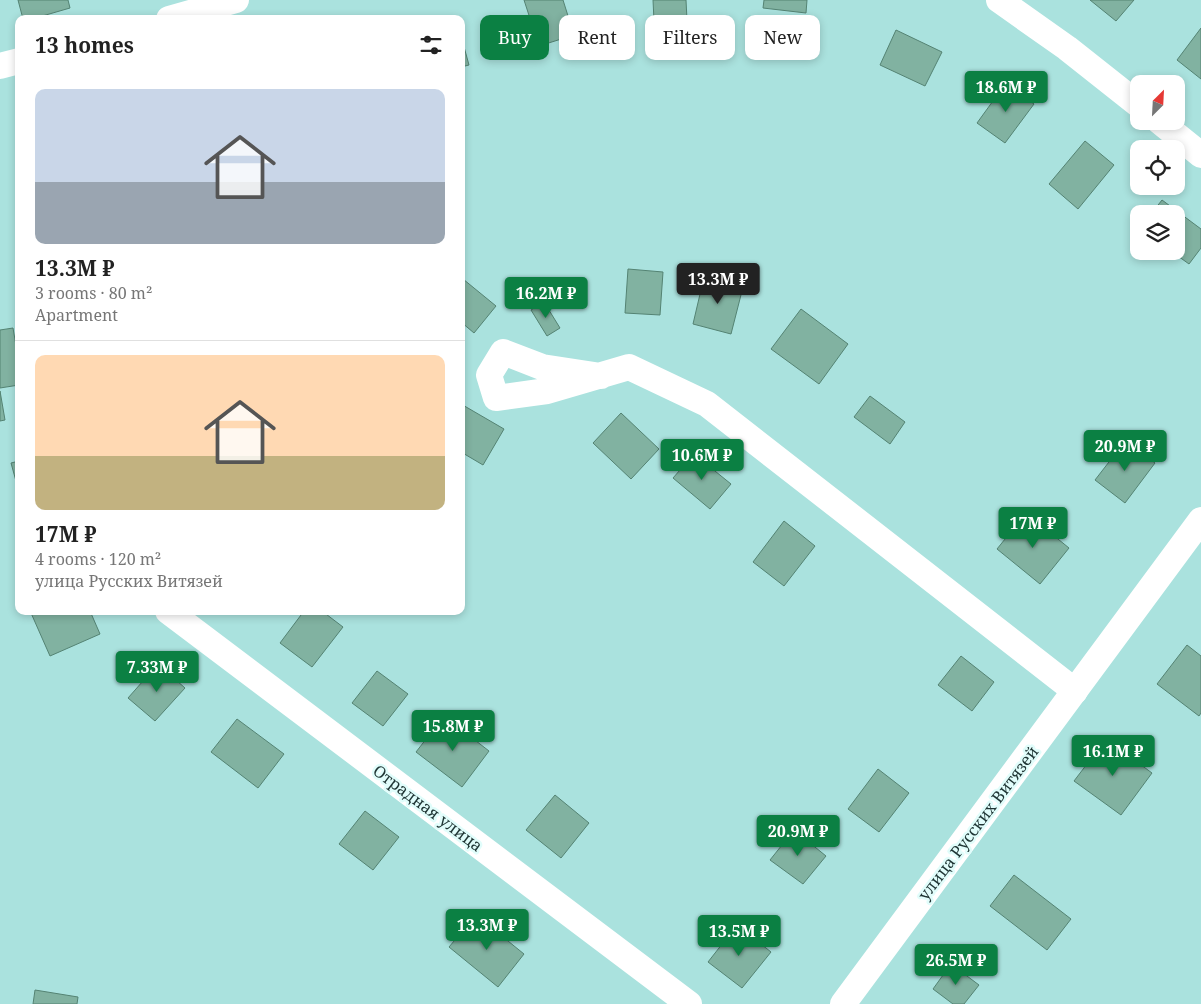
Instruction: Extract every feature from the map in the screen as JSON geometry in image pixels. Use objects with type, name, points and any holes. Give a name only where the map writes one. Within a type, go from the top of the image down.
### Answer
[{"type":"street","points":[[183,15],[236,0]]},
{"type":"street","points":[[999,0],[1067,48],[1130,98]]},
{"type":"street","points":[[0,66],[15,62]]},
{"type":"street","points":[[1170,130],[1201,155]]},
{"type":"street","points":[[601,376],[629,368],[707,404],[1075,691]]},
{"type":"street","name":"улица Русских Витязей","points":[[844,1004],[1201,520]]},
{"type":"street","name":"Отрадная улица","points":[[173,615],[689,1004]]},
{"type":"building","points":[[18,0],[68,0],[70,8],[46,15],[22,15]]},
{"type":"building","points":[[524,0],[563,0],[568,15],[559,15],[559,40],[549,43],[549,15],[529,15]]},
{"type":"building","points":[[653,0],[686,0],[687,15],[654,15]]},
{"type":"building","points":[[764,0],[807,0],[806,13],[763,8]]},
{"type":"building","points":[[1090,0],[1134,0],[1116,21]]},
{"type":"building","points":[[1201,28],[1201,79],[1177,60]]},
{"type":"building","points":[[896,30],[942,52],[925,86],[880,65]]},
{"type":"building","points":[[465,50],[469,65],[465,66]]},
{"type":"building","points":[[1006,83],[1034,104],[1005,143],[977,123]]},
{"type":"building","points":[[1085,141],[1114,165],[1078,209],[1049,184]]},
{"type":"building","points":[[1162,200],[1169,205],[1158,205]]},
{"type":"building","points":[[1185,217],[1201,229],[1201,248],[1189,264],[1183,260],[1185,260]]},
{"type":"building","points":[[628,269],[663,272],[660,315],[625,313]]},
{"type":"building","points":[[704,277],[743,287],[731,334],[693,324]]},
{"type":"building","points":[[465,281],[496,306],[474,333],[465,325]]},
{"type":"building","points":[[544,302],[560,328],[547,336],[531,310]]},
{"type":"building","points":[[801,309],[848,344],[819,384],[771,349]]},
{"type":"building","points":[[13,328],[15,340],[15,386],[0,388],[0,330]]},
{"type":"building","points":[[0,391],[5,420],[0,421]]},
{"type":"building","points":[[870,396],[905,422],[890,444],[854,417]]},
{"type":"building","points":[[465,406],[504,429],[483,465],[465,454]]},
{"type":"building","points":[[621,413],[659,449],[631,479],[593,443]]},
{"type":"building","points":[[1126,440],[1155,463],[1125,503],[1095,480]]},
{"type":"building","points":[[694,454],[731,484],[710,509],[673,478]]},
{"type":"building","points":[[15,462],[15,478],[11,463]]},
{"type":"building","points":[[1026,513],[1069,548],[1040,584],[997,549]]},
{"type":"building","points":[[784,521],[815,546],[784,586],[753,562]]},
{"type":"building","points":[[32,615],[92,615],[100,634],[50,656]]},
{"type":"building","points":[[301,615],[327,615],[343,627],[312,667],[280,643]]},
{"type":"building","points":[[1187,645],[1201,656],[1201,713],[1199,716],[1157,684]]},
{"type":"building","points":[[961,656],[994,682],[972,711],[938,685]]},
{"type":"building","points":[[158,664],[185,688],[155,721],[128,698]]},
{"type":"building","points":[[377,671],[408,694],[383,726],[352,703]]},
{"type":"building","points":[[444,716],[489,751],[462,787],[416,752]]},
{"type":"building","points":[[237,719],[284,754],[258,788],[211,752]]},
{"type":"building","points":[[1106,739],[1152,773],[1121,815],[1074,781]]},
{"type":"building","points":[[878,769],[909,793],[879,832],[848,809]]},
{"type":"building","points":[[555,795],[589,823],[561,858],[526,830]]},
{"type":"building","points":[[365,811],[399,837],[373,870],[339,844]]},
{"type":"building","points":[[794,830],[826,856],[803,884],[770,860]]},
{"type":"building","points":[[1014,875],[1071,919],[1047,950],[990,906]]},
{"type":"building","points":[[476,915],[524,954],[498,987],[449,947]]},
{"type":"building","points":[[737,925],[771,952],[742,988],[708,962]]},
{"type":"building","points":[[951,964],[979,985],[964,1004],[953,1004],[933,989]]},
{"type":"building","points":[[35,990],[78,997],[77,1004],[33,1004]]}]
